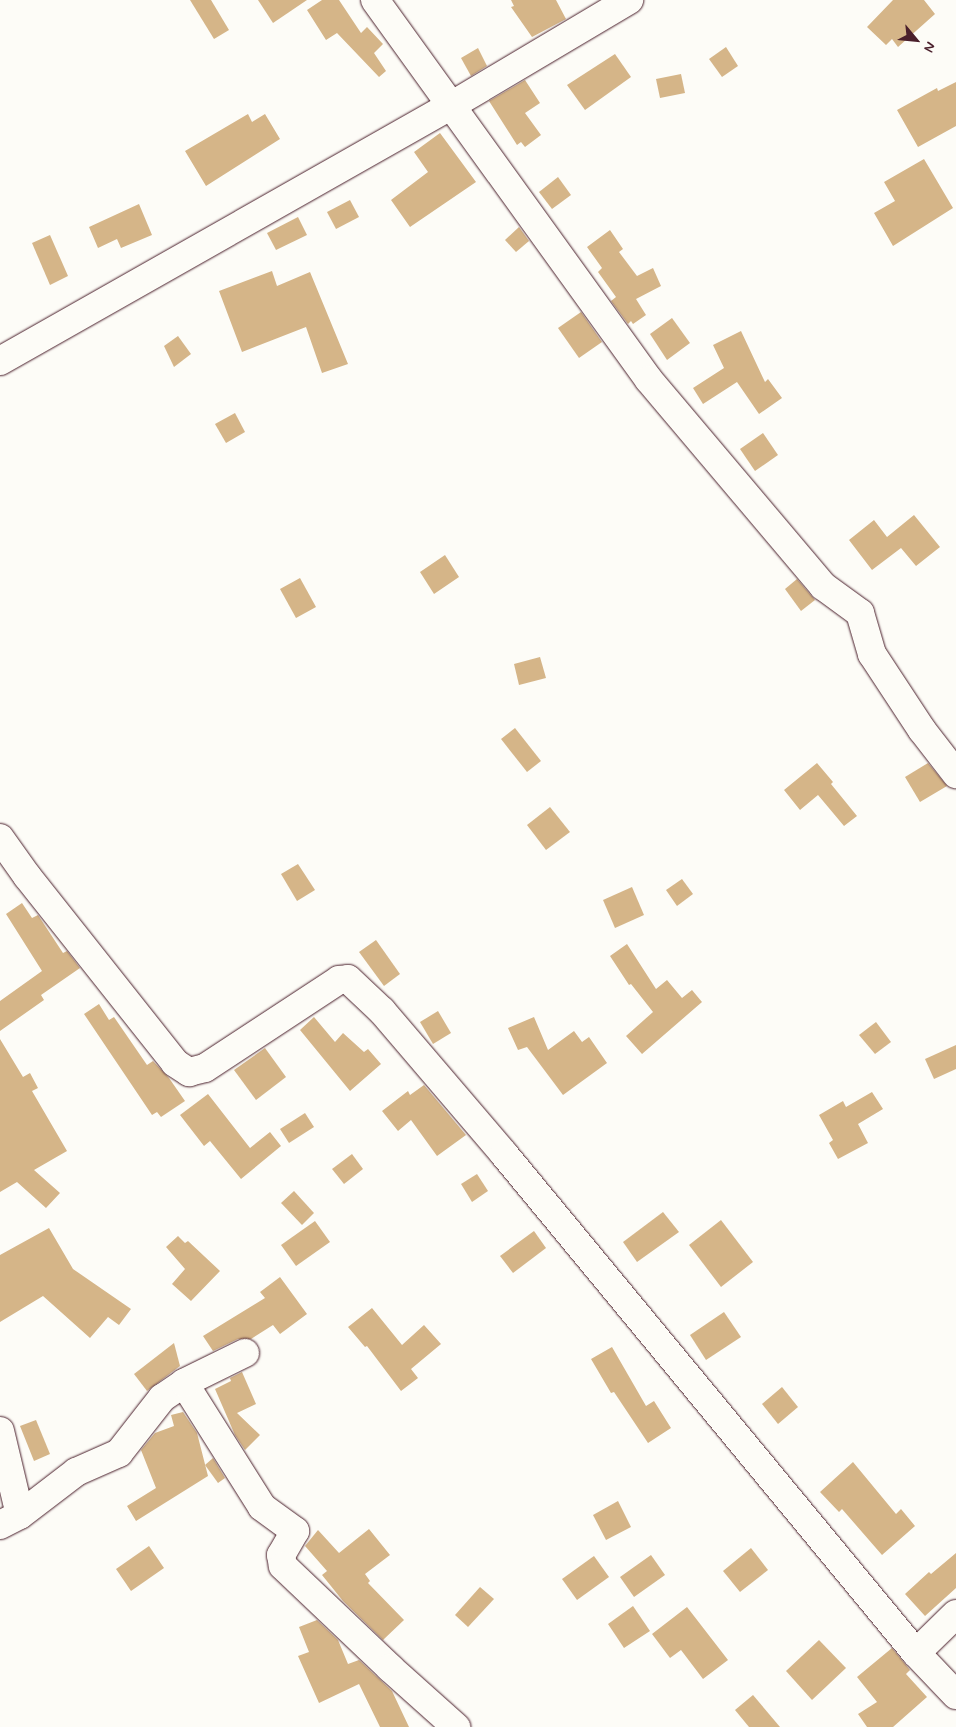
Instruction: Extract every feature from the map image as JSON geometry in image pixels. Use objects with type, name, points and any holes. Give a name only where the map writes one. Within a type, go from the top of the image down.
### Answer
[{"type":"street","points":[[375,0],[649,380],[823,586],[860,613],[872,654],[922,730],[956,774]]},
{"type":"street","points":[[0,361],[451,106],[630,0]]},
{"type":"street","points":[[0,838],[27,876],[175,1063],[189,1072],[205,1068],[339,980],[348,979],[382,1011],[504,1154],[916,1653],[956,1695]]},
{"type":"street","points":[[0,1431],[10,1520],[76,1472],[118,1452],[162,1398],[184,1383],[244,1353]]},
{"type":"street","points":[[184,1383],[262,1507],[295,1531],[281,1555],[283,1566],[390,1668],[456,1727]]},
{"type":"street","points":[[916,1653],[956,1614]]},
{"type":"building","points":[[190,0],[211,0],[229,30],[214,39]]},
{"type":"building","points":[[258,0],[307,0],[273,23]]},
{"type":"building","points":[[322,0],[339,0],[361,33],[367,27],[383,44],[374,53],[386,71],[379,77],[337,33],[326,40],[307,10]]},
{"type":"building","points":[[511,0],[556,0],[566,19],[532,37],[511,7],[514,6]]},
{"type":"building","points":[[893,0],[924,0],[935,14],[898,47],[892,39],[886,45],[867,27]]},
{"type":"building","points":[[726,47],[738,66],[722,77],[709,59]]},
{"type":"building","points":[[478,48],[487,66],[471,76],[461,58]]},
{"type":"building","points":[[615,54],[631,77],[585,110],[567,85]]},
{"type":"building","points":[[681,74],[685,93],[660,98],[656,79]]},
{"type":"building","points":[[525,80],[540,103],[525,113],[541,135],[525,147],[521,142],[517,145],[489,101]]},
{"type":"building","points":[[956,82],[956,126],[918,147],[897,110],[937,88],[938,91]]},
{"type":"building","points":[[248,114],[252,122],[265,114],[280,139],[206,186],[185,151]]},
{"type":"building","points":[[440,133],[476,182],[410,227],[391,200],[428,172],[414,152]]},
{"type":"building","points":[[924,159],[953,208],[893,246],[874,213],[895,201],[884,182]]},
{"type":"building","points":[[558,177],[571,195],[552,209],[539,192]]},
{"type":"building","points":[[350,200],[359,217],[336,229],[327,212]]},
{"type":"building","points":[[139,204],[152,235],[121,248],[117,239],[98,248],[89,227]]},
{"type":"building","points":[[298,217],[307,235],[276,250],[267,233]]},
{"type":"building","points":[[519,227],[529,241],[516,252],[505,240]]},
{"type":"building","points":[[610,230],[623,249],[619,252],[637,276],[653,268],[661,286],[636,299],[646,315],[633,324],[631,321],[628,324],[611,301],[616,297],[598,272],[602,268],[587,247]]},
{"type":"building","points":[[50,235],[68,276],[50,285],[32,243]]},
{"type":"building","points":[[272,271],[277,286],[310,272],[348,364],[322,373],[306,327],[242,352],[219,291]]},
{"type":"building","points":[[581,312],[602,342],[579,358],[558,328]]},
{"type":"building","points":[[672,318],[690,343],[667,360],[650,334]]},
{"type":"building","points":[[741,331],[765,382],[768,379],[782,398],[759,414],[737,382],[703,404],[693,388],[724,368],[713,345]]},
{"type":"building","points":[[178,336],[191,354],[174,367],[164,346]]},
{"type":"building","points":[[235,413],[245,432],[226,443],[215,424]]},
{"type":"building","points":[[763,433],[778,455],[755,471],[740,449]]},
{"type":"building","points":[[914,515],[940,547],[916,566],[901,548],[872,570],[849,540],[874,520],[887,537]]},
{"type":"building","points":[[445,555],[459,577],[434,594],[420,572]]},
{"type":"building","points":[[300,578],[316,607],[296,618],[280,589]]},
{"type":"building","points":[[797,579],[815,600],[801,611],[785,589]]},
{"type":"building","points":[[540,657],[546,678],[519,685],[514,664]]},
{"type":"building","points":[[515,728],[541,761],[527,772],[501,739]]},
{"type":"building","points":[[817,763],[857,816],[844,826],[818,795],[800,810],[784,790]]},
{"type":"building","points":[[928,763],[947,786],[920,802],[905,777]]},
{"type":"building","points":[[550,807],[570,832],[546,850],[527,825]]},
{"type":"building","points":[[298,864],[315,890],[297,901],[281,874]]},
{"type":"building","points":[[682,879],[693,894],[677,906],[666,890]]},
{"type":"building","points":[[632,887],[644,915],[615,928],[603,900]]},
{"type":"building","points":[[22,903],[32,918],[38,915],[63,953],[67,951],[80,968],[41,995],[44,1000],[0,1031],[0,1001],[42,971],[6,914]]},
{"type":"building","points":[[376,940],[400,974],[384,986],[359,952]]},
{"type":"building","points":[[627,944],[656,989],[667,980],[682,998],[692,990],[702,1002],[642,1054],[626,1036],[653,1012],[631,984],[629,985],[610,956]]},
{"type":"building","points":[[99,1004],[109,1020],[114,1017],[147,1065],[153,1061],[169,1078],[185,1101],[161,1117],[157,1112],[152,1115],[84,1014]]},
{"type":"building","points":[[438,1011],[451,1033],[433,1044],[420,1022]]},
{"type":"building","points":[[314,1017],[335,1042],[343,1033],[364,1052],[368,1049],[381,1064],[350,1091],[300,1030]]},
{"type":"building","points":[[534,1017],[548,1050],[574,1031],[582,1042],[589,1037],[607,1063],[563,1095],[527,1047],[518,1050],[508,1028]]},
{"type":"building","points":[[876,1022],[891,1042],[875,1054],[859,1035]]},
{"type":"building","points":[[0,1039],[23,1077],[30,1073],[38,1088],[32,1091],[67,1151],[34,1170],[60,1193],[46,1208],[17,1182],[0,1192]]},
{"type":"building","points":[[956,1045],[956,1069],[934,1079],[925,1059]]},
{"type":"building","points":[[265,1048],[286,1077],[256,1100],[234,1070]]},
{"type":"building","points":[[424,1085],[466,1135],[437,1156],[411,1120],[398,1131],[382,1111],[408,1091],[410,1095]]},
{"type":"building","points":[[872,1092],[883,1109],[858,1124],[868,1143],[838,1159],[829,1143],[833,1140],[819,1115],[843,1101],[846,1107]]},
{"type":"building","points":[[208,1094],[250,1148],[270,1132],[281,1146],[241,1179],[210,1141],[204,1146],[180,1115]]},
{"type":"building","points":[[305,1113],[314,1127],[289,1143],[280,1129]]},
{"type":"building","points":[[352,1154],[363,1169],[344,1184],[332,1169]]},
{"type":"building","points":[[477,1174],[488,1191],[472,1202],[461,1184]]},
{"type":"building","points":[[294,1191],[314,1213],[302,1225],[281,1203]]},
{"type":"building","points":[[663,1212],[679,1232],[637,1262],[623,1242]]},
{"type":"building","points":[[721,1220],[753,1262],[721,1287],[689,1245]]},
{"type":"building","points":[[315,1221],[330,1242],[296,1266],[281,1245]]},
{"type":"building","points":[[49,1228],[73,1269],[131,1309],[119,1325],[108,1317],[90,1338],[43,1296],[0,1322],[0,1255]]},
{"type":"building","points":[[534,1231],[546,1248],[513,1273],[500,1256]]},
{"type":"building","points":[[178,1236],[185,1243],[188,1241],[220,1271],[191,1301],[172,1284],[185,1269],[166,1247]]},
{"type":"building","points":[[280,1277],[307,1314],[280,1334],[273,1325],[251,1339],[238,1339],[213,1351],[203,1336],[265,1298],[260,1292]]},
{"type":"building","points":[[372,1308],[402,1345],[424,1325],[441,1344],[411,1369],[418,1378],[401,1391],[367,1346],[365,1347],[348,1327]]},
{"type":"building","points":[[724,1312],[741,1337],[706,1360],[690,1335]]},
{"type":"building","points":[[174,1343],[180,1366],[147,1391],[134,1374]]},
{"type":"building","points":[[612,1347],[646,1406],[654,1401],[671,1428],[648,1443],[614,1392],[611,1393],[591,1359]]},
{"type":"building","points":[[242,1372],[256,1404],[237,1413],[260,1435],[245,1450],[235,1435],[215,1389],[231,1381],[230,1378]]},
{"type":"building","points":[[782,1387],[798,1407],[778,1424],[762,1404]]},
{"type":"building","points":[[183,1412],[197,1433],[208,1476],[136,1521],[127,1506],[156,1488],[141,1450],[155,1433],[174,1426],[171,1415]]},
{"type":"building","points":[[36,1420],[50,1454],[34,1461],[20,1426]]},
{"type":"building","points":[[213,1458],[225,1478],[218,1483],[205,1465]]},
{"type":"building","points":[[853,1462],[896,1514],[901,1509],[915,1526],[882,1555],[842,1509],[839,1512],[820,1492]]},
{"type":"building","points":[[618,1501],[631,1527],[606,1540],[593,1515]]},
{"type":"building","points":[[369,1529],[390,1555],[365,1574],[370,1581],[368,1583],[404,1620],[383,1640],[343,1601],[322,1575],[327,1571],[305,1546],[318,1530],[339,1553]]},
{"type":"building","points":[[149,1546],[164,1568],[131,1591],[116,1569]]},
{"type":"building","points":[[751,1548],[768,1570],[740,1592],[723,1571]]},
{"type":"building","points":[[956,1553],[956,1588],[925,1616],[905,1594],[929,1572],[931,1574]]},
{"type":"building","points":[[651,1555],[665,1575],[634,1597],[620,1577]]},
{"type":"building","points":[[594,1556],[609,1577],[577,1600],[562,1579]]},
{"type":"building","points":[[480,1587],[494,1599],[468,1627],[455,1615]]},
{"type":"building","points":[[633,1606],[650,1631],[624,1648],[608,1624]]},
{"type":"building","points":[[687,1607],[728,1660],[703,1679],[681,1650],[670,1658],[652,1634]]},
{"type":"building","points":[[317,1620],[338,1640],[348,1664],[359,1660],[392,1691],[409,1727],[380,1727],[359,1684],[319,1703],[298,1656],[309,1652],[299,1627]]},
{"type":"building","points":[[819,1640],[846,1668],[812,1700],[786,1671]]},
{"type":"building","points":[[892,1648],[910,1670],[906,1674],[927,1697],[893,1727],[867,1727],[858,1714],[877,1702],[857,1677]]},
{"type":"building","points":[[753,1695],[780,1727],[749,1727],[735,1710]]}]
